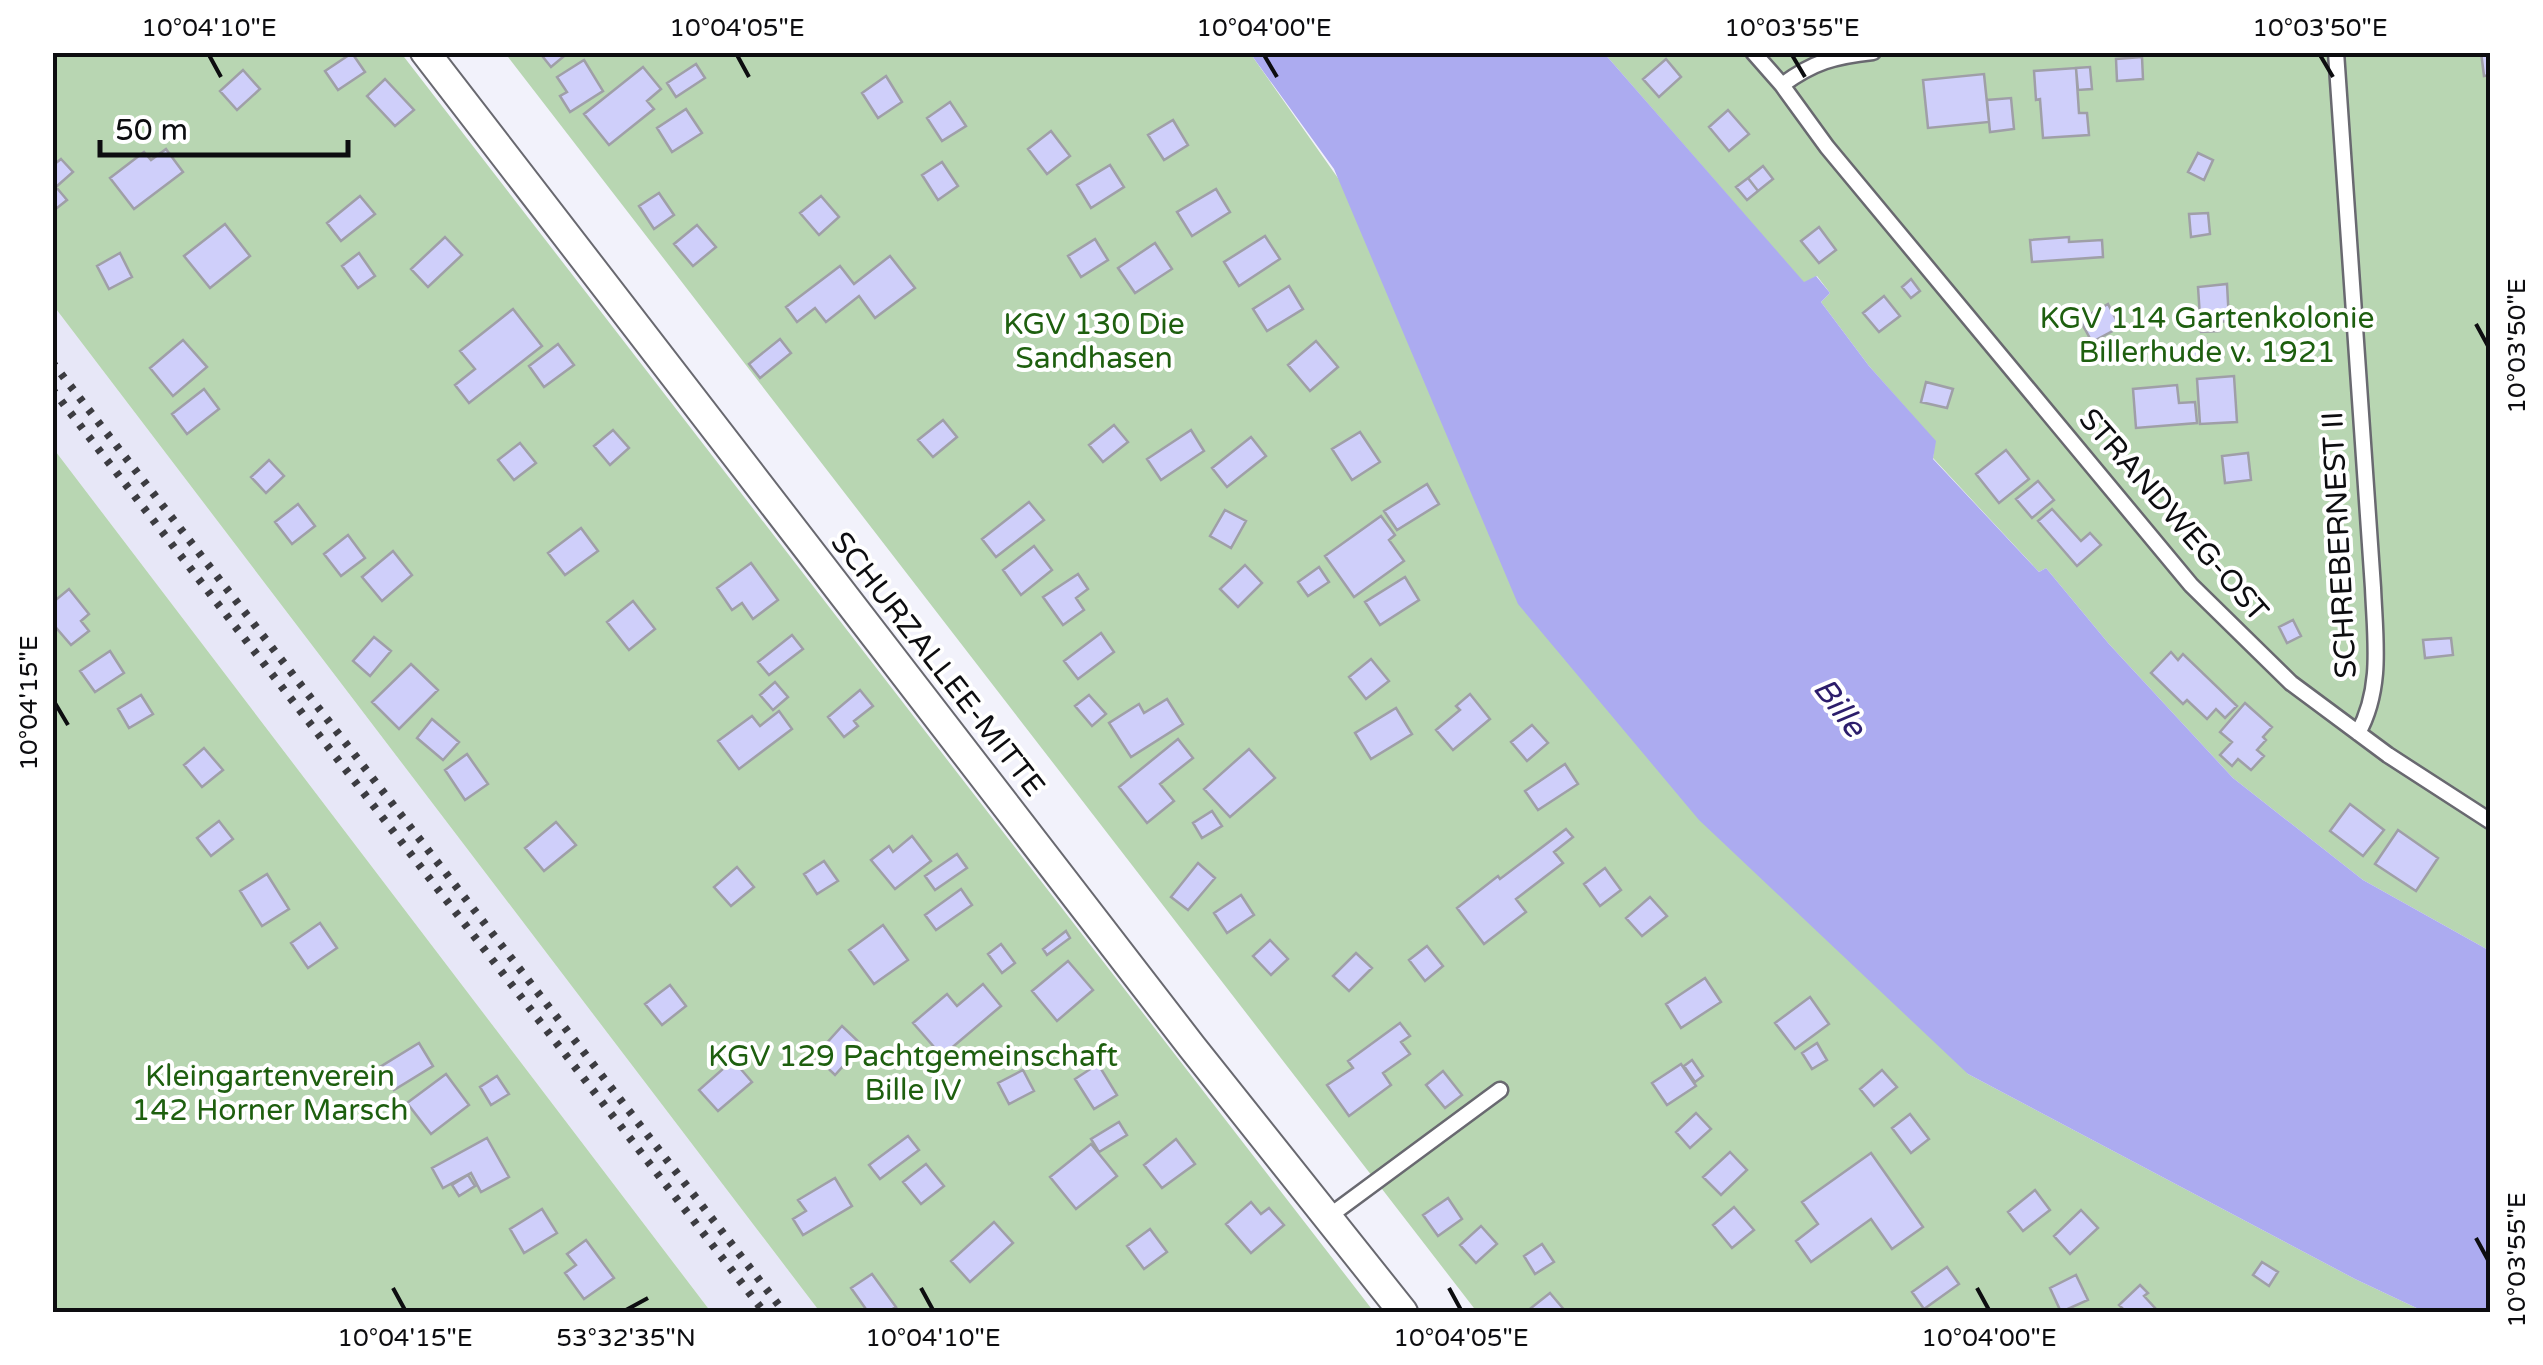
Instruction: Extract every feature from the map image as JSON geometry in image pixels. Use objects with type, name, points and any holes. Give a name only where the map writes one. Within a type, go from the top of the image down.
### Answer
[{"type":"street","name":"SCHURZALLEE-MITTE","points":[[425,52],[1192,1047],[1403,1312]]},
{"type":"lane","name":"STRANDWEG-OST","points":[[1752,52],[2191,585],[2290,683],[2388,755],[2490,821]]},
{"type":"lane","points":[[1782,86],[1818,62],[1873,52]]},
{"type":"lane","name":"SCHREBERNEST II","points":[[2336,52],[2376,676],[2369,711],[2358,733]]},
{"type":"lane","points":[[1328,1218],[1500,1090]]},
{"type":"shaded area","points":[[53,305],[820,1312],[711,1312],[53,448]]},
{"type":"green space","name":"KGV 129 Pachtgemeinschaft Bille IV","points":[[53,53],[401,53],[1374,1312],[820,1312],[53,305]]},
{"type":"green space","name":"KGV 130 Die Sandhasen","points":[[505,53],[1250,53],[1968,1074],[2355,1279],[2425,1312],[1477,1312]]},
{"type":"green space","name":"KGV 114 Gartenkolonie Billerhude v. 1921","points":[[1604,53],[2490,53],[2490,951],[2363,880],[2233,778],[2109,644],[2046,568],[2039,572],[1933,458],[1935,441],[1869,366],[1821,302],[1830,293],[1817,276],[1804,283]]},
{"type":"green space","name":"Kleingartenverein 142 Horner Marsch","points":[[53,448],[711,1312],[53,1312]]},
{"type":"water","name":"Bille","points":[[1250,53],[1604,53],[1804,282],[1816,276],[1830,293],[1821,302],[1869,366],[1936,441],[1933,459],[2039,572],[2046,568],[2109,644],[2233,778],[2363,880],[2490,951],[2490,1312],[2425,1312],[2355,1279],[1968,1074],[1699,820],[1518,604],[1334,169]]},
{"type":"building","points":[[539,52],[569,52],[551,67]]},
{"type":"building","points":[[2481,52],[2490,52],[2490,75],[2484,76]]},
{"type":"building","points":[[352,53],[365,72],[338,90],[325,71]]},
{"type":"building","points":[[2142,57],[2143,79],[2117,81],[2116,59]]},
{"type":"building","points":[[1666,59],[1681,77],[1659,97],[1643,79]]},
{"type":"building","points":[[584,60],[603,91],[570,112],[560,96],[567,92],[557,77]]},
{"type":"building","points":[[696,64],[705,78],[676,97],[667,83]]},
{"type":"building","points":[[643,67],[661,89],[647,101],[654,109],[609,145],[584,114]]},
{"type":"building","points":[[2090,67],[2092,89],[2078,90],[2076,68]]},
{"type":"building","points":[[2076,68],[2079,113],[2087,113],[2089,135],[2043,138],[2034,71]]},
{"type":"building","points":[[243,70],[260,89],[237,110],[220,91]]},
{"type":"building","points":[[1984,74],[1989,122],[1928,128],[1923,80]]},
{"type":"building","points":[[886,76],[902,102],[878,118],[862,93]]},
{"type":"building","points":[[385,79],[414,110],[395,126],[367,96]]},
{"type":"building","points":[[2011,98],[2014,129],[1990,132],[1987,100]]},
{"type":"building","points":[[950,102],[966,126],[942,141],[927,118]]},
{"type":"building","points":[[686,109],[702,133],[672,152],[657,128]]},
{"type":"building","points":[[1728,110],[1749,134],[1729,151],[1709,127]]},
{"type":"building","points":[[1173,120],[1188,145],[1164,160],[1148,135]]},
{"type":"building","points":[[1051,131],[1070,156],[1047,174],[1028,149]]},
{"type":"building","points":[[166,149],[183,172],[134,209],[110,178],[144,152],[151,160]]},
{"type":"building","points":[[2198,153],[2213,160],[2204,180],[2188,172]]},
{"type":"building","points":[[61,159],[73,172],[56,187],[67,200],[52,212],[52,166]]},
{"type":"building","points":[[942,162],[958,186],[938,200],[922,175]]},
{"type":"building","points":[[1110,165],[1124,187],[1091,208],[1077,185]]},
{"type":"building","points":[[1763,166],[1773,179],[1758,191],[1748,178]]},
{"type":"building","points":[[1748,178],[1758,191],[1747,200],[1736,187]]},
{"type":"building","points":[[1216,189],[1230,212],[1192,236],[1177,212]]},
{"type":"building","points":[[659,193],[674,215],[654,229],[639,206]]},
{"type":"building","points":[[360,196],[375,214],[341,241],[327,223]]},
{"type":"building","points":[[821,196],[839,217],[819,235],[800,213]]},
{"type":"building","points":[[2208,213],[2210,234],[2191,237],[2189,214]]},
{"type":"building","points":[[225,224],[250,256],[210,288],[184,256]]},
{"type":"building","points":[[697,225],[716,247],[693,266],[674,244]]},
{"type":"building","points":[[1819,227],[1836,250],[1819,263],[1801,241]]},
{"type":"building","points":[[1265,236],[1280,259],[1239,286],[1224,262]]},
{"type":"building","points":[[445,237],[462,255],[428,287],[411,269]]},
{"type":"building","points":[[2069,237],[2069,242],[2102,240],[2103,257],[2032,262],[2030,240]]},
{"type":"building","points":[[1095,239],[1108,260],[1081,277],[1068,256]]},
{"type":"building","points":[[1155,243],[1172,269],[1135,293],[1118,268]]},
{"type":"building","points":[[120,253],[132,277],[109,289],[97,266]]},
{"type":"building","points":[[359,253],[375,276],[358,288],[342,266]]},
{"type":"building","points":[[890,256],[915,288],[875,318],[859,296],[826,322],[815,308],[797,322],[786,307],[840,266],[854,284]]},
{"type":"building","points":[[1911,279],[1920,291],[1911,298],[1902,287]]},
{"type":"building","points":[[2227,284],[2229,321],[2218,322],[2219,331],[2201,332],[2198,287]]},
{"type":"building","points":[[1289,286],[1303,309],[1267,331],[1253,309]]},
{"type":"building","points":[[1884,296],[1900,316],[1879,332],[1863,313]]},
{"type":"building","points":[[2108,304],[2120,327],[2092,342],[2080,320]]},
{"type":"building","points":[[513,309],[542,346],[469,403],[455,385],[475,369],[460,351]]},
{"type":"building","points":[[780,339],[791,353],[760,378],[749,364]]},
{"type":"building","points":[[183,340],[207,367],[173,396],[150,368]]},
{"type":"building","points":[[1316,341],[1338,367],[1310,391],[1288,365]]},
{"type":"building","points":[[558,344],[574,365],[544,387],[529,366]]},
{"type":"building","points":[[2207,344],[2208,356],[2191,357],[2190,345]]},
{"type":"building","points":[[2234,376],[2237,422],[2200,424],[2197,379]]},
{"type":"building","points":[[1926,382],[1953,389],[1947,408],[1921,402]]},
{"type":"building","points":[[2177,385],[2179,403],[2195,402],[2197,423],[2136,428],[2133,389]]},
{"type":"building","points":[[204,389],[219,409],[187,434],[172,414]]},
{"type":"building","points":[[943,420],[957,437],[933,457],[918,440]]},
{"type":"building","points":[[1114,425],[1128,442],[1103,462],[1089,445]]},
{"type":"building","points":[[613,430],[629,448],[610,465],[594,446]]},
{"type":"building","points":[[1191,430],[1204,451],[1161,480],[1147,459]]},
{"type":"building","points":[[1360,432],[1380,462],[1352,480],[1332,449]]},
{"type":"building","points":[[1251,437],[1266,456],[1227,487],[1212,468]]},
{"type":"building","points":[[520,443],[536,463],[514,480],[498,460]]},
{"type":"building","points":[[2006,450],[2029,479],[1999,503],[1976,474]]},
{"type":"building","points":[[2248,453],[2251,480],[2225,483],[2222,456]]},
{"type":"building","points":[[269,460],[284,476],[266,493],[251,477]]},
{"type":"building","points":[[2038,481],[2054,500],[2032,518],[2016,499]]},
{"type":"building","points":[[1427,484],[1439,504],[1397,530],[1384,511]]},
{"type":"building","points":[[1029,502],[1044,520],[996,557],[982,539]]},
{"type":"building","points":[[298,504],[315,526],[292,544],[275,522]]},
{"type":"building","points":[[2052,509],[2081,541],[2090,533],[2101,545],[2077,566],[2038,521]]},
{"type":"building","points":[[1225,510],[1246,521],[1231,548],[1210,536]]},
{"type":"building","points":[[1381,516],[1395,535],[1389,540],[1404,561],[1354,597],[1325,556]]},
{"type":"building","points":[[581,528],[598,551],[565,575],[548,553]]},
{"type":"building","points":[[348,535],[365,558],[341,576],[324,554]]},
{"type":"building","points":[[1034,546],[1052,570],[1021,595],[1003,570]]},
{"type":"building","points":[[393,551],[412,575],[382,601],[362,577]]},
{"type":"building","points":[[751,563],[778,600],[753,619],[742,603],[732,610],[717,588]]},
{"type":"building","points":[[1245,565],[1262,583],[1238,607],[1220,589]]},
{"type":"building","points":[[1319,567],[1329,582],[1308,596],[1298,582]]},
{"type":"building","points":[[1078,574],[1088,589],[1076,598],[1084,610],[1063,625],[1043,597]]},
{"type":"building","points":[[1405,577],[1419,600],[1380,625],[1365,602]]},
{"type":"building","points":[[69,589],[89,614],[81,621],[89,631],[71,645],[52,623],[52,603]]},
{"type":"building","points":[[633,601],[655,629],[629,650],[607,622]]},
{"type":"building","points":[[2293,620],[2301,636],[2287,643],[2279,627]]},
{"type":"building","points":[[1101,633],[1114,652],[1078,679],[1064,661]]},
{"type":"building","points":[[792,635],[803,649],[769,675],[758,662]]},
{"type":"building","points":[[374,637],[391,651],[370,676],[353,661]]},
{"type":"building","points":[[2451,638],[2453,655],[2425,658],[2423,640]]},
{"type":"building","points":[[110,651],[124,673],[95,692],[80,671]]},
{"type":"building","points":[[2171,652],[2178,660],[2183,654],[2237,706],[2225,718],[2216,709],[2207,719],[2187,700],[2183,704],[2151,673]]},
{"type":"building","points":[[1371,659],[1389,681],[1366,699],[1349,677]]},
{"type":"building","points":[[411,664],[438,690],[399,729],[372,702]]},
{"type":"building","points":[[775,682],[788,697],[773,710],[760,695]]},
{"type":"building","points":[[860,690],[873,706],[854,721],[858,726],[844,737],[828,717]]},
{"type":"building","points":[[1470,694],[1490,719],[1453,750],[1436,730],[1460,710],[1456,706]]},
{"type":"building","points":[[141,695],[153,714],[129,728],[118,709]]},
{"type":"building","points":[[1089,695],[1106,714],[1092,726],[1075,706]]},
{"type":"building","points":[[1167,699],[1183,724],[1131,757],[1109,723],[1139,704],[1144,713]]},
{"type":"building","points":[[2245,703],[2272,727],[2257,750],[2264,756],[2251,770],[2238,759],[2232,766],[2220,755],[2232,742],[2220,732]]},
{"type":"building","points":[[1396,708],[1412,734],[1371,759],[1355,733]]},
{"type":"building","points":[[779,711],[792,729],[739,769],[718,741],[752,716],[760,726]]},
{"type":"building","points":[[432,719],[459,742],[443,760],[417,738]]},
{"type":"building","points":[[1532,725],[1548,743],[1527,761],[1511,742]]},
{"type":"building","points":[[1178,739],[1193,758],[1160,784],[1174,801],[1147,823],[1119,787]]},
{"type":"building","points":[[204,748],[223,770],[202,787],[184,765]]},
{"type":"building","points":[[1249,749],[1275,778],[1230,817],[1204,789]]},
{"type":"building","points":[[467,754],[488,784],[465,800],[445,770]]},
{"type":"building","points":[[1565,764],[1578,784],[1538,810],[1525,791]]},
{"type":"building","points":[[2350,804],[2384,830],[2363,856],[2330,831]]},
{"type":"building","points":[[1212,811],[1222,826],[1202,838],[1193,823]]},
{"type":"building","points":[[219,821],[233,839],[211,856],[197,838]]},
{"type":"building","points":[[556,822],[576,845],[544,871],[525,848]]},
{"type":"building","points":[[1566,829],[1573,837],[1554,852],[1563,863],[1516,899],[1526,912],[1484,944],[1457,908]]},
{"type":"building","points":[[2398,830],[2438,858],[2416,891],[2375,864]]},
{"type":"building","points":[[912,836],[931,861],[895,889],[871,860],[889,846],[893,852]]},
{"type":"building","points":[[957,854],[967,868],[935,890],[925,876]]},
{"type":"building","points":[[824,861],[838,881],[817,894],[804,874]]},
{"type":"building","points":[[1198,863],[1215,878],[1188,910],[1171,897]]},
{"type":"building","points":[[737,867],[754,887],[731,906],[714,887]]},
{"type":"building","points":[[1605,868],[1621,890],[1600,906],[1584,884]]},
{"type":"building","points":[[267,874],[289,909],[262,926],[240,891]]},
{"type":"building","points":[[961,889],[972,905],[936,930],[925,915]]},
{"type":"building","points":[[1241,895],[1254,915],[1227,933],[1214,913]]},
{"type":"building","points":[[1650,897],[1667,916],[1642,936],[1626,918]]},
{"type":"building","points":[[320,923],[337,948],[308,968],[291,943]]},
{"type":"building","points":[[883,925],[908,960],[874,984],[849,950]]},
{"type":"building","points":[[1066,931],[1070,938],[1047,955],[1043,949]]},
{"type":"building","points":[[1270,940],[1288,959],[1271,975],[1253,956]]},
{"type":"building","points":[[1001,944],[1015,963],[1002,973],[988,954]]},
{"type":"building","points":[[1427,946],[1443,966],[1425,981],[1409,960]]},
{"type":"building","points":[[1356,953],[1372,968],[1349,991],[1333,976]]},
{"type":"building","points":[[1068,961],[1093,990],[1057,1021],[1032,991]]},
{"type":"building","points":[[1705,978],[1721,1002],[1681,1028],[1666,1004]]},
{"type":"building","points":[[983,984],[1001,1006],[942,1056],[913,1023],[947,994],[957,1006]]},
{"type":"building","points":[[670,985],[686,1006],[662,1025],[645,1004]]},
{"type":"building","points":[[1810,997],[1829,1024],[1795,1049],[1775,1023]]},
{"type":"building","points":[[1400,1023],[1410,1036],[1401,1042],[1410,1054],[1383,1073],[1391,1085],[1349,1116],[1327,1085],[1353,1068],[1348,1061]]},
{"type":"building","points":[[842,1026],[862,1045],[835,1075],[815,1056]]},
{"type":"building","points":[[419,1043],[433,1066],[394,1090],[380,1067]]},
{"type":"building","points":[[1817,1043],[1827,1060],[1812,1069],[1802,1053]]},
{"type":"building","points":[[733,1060],[752,1082],[718,1111],[699,1090]]},
{"type":"building","points":[[1692,1060],[1703,1076],[1695,1082],[1684,1066]]},
{"type":"building","points":[[1098,1064],[1117,1095],[1094,1109],[1075,1079]]},
{"type":"building","points":[[1681,1064],[1696,1086],[1667,1105],[1652,1083]]},
{"type":"building","points":[[1023,1070],[1034,1091],[1009,1104],[998,1083]]},
{"type":"building","points":[[1882,1070],[1897,1087],[1874,1106],[1860,1089]]},
{"type":"building","points":[[1443,1071],[1462,1095],[1445,1108],[1426,1085]]},
{"type":"building","points":[[446,1074],[469,1105],[431,1134],[407,1103]]},
{"type":"building","points":[[497,1076],[509,1094],[491,1105],[480,1087]]},
{"type":"building","points":[[1696,1113],[1711,1129],[1690,1148],[1676,1132]]},
{"type":"building","points":[[1910,1114],[1929,1139],[1911,1153],[1892,1128]]},
{"type":"building","points":[[1119,1122],[1127,1135],[1099,1152],[1091,1139]]},
{"type":"building","points":[[908,1136],[919,1150],[880,1179],[869,1165]]},
{"type":"building","points":[[487,1138],[509,1177],[481,1192],[471,1173],[443,1188],[432,1168]]},
{"type":"building","points":[[1176,1139],[1195,1164],[1162,1188],[1144,1165]]},
{"type":"building","points":[[1091,1144],[1117,1176],[1076,1209],[1050,1177]]},
{"type":"building","points":[[1730,1152],[1747,1170],[1721,1195],[1703,1177]]},
{"type":"building","points":[[1871,1153],[1923,1227],[1892,1249],[1871,1219],[1811,1262],[1796,1241],[1818,1224],[1802,1202]]},
{"type":"building","points":[[926,1164],[944,1186],[921,1204],[903,1182]]},
{"type":"building","points":[[468,1175],[475,1186],[459,1196],[452,1185]]},
{"type":"building","points":[[835,1178],[852,1206],[803,1235],[793,1219],[806,1211],[798,1200]]},
{"type":"building","points":[[2035,1190],[2050,1210],[2023,1231],[2008,1212]]},
{"type":"building","points":[[1448,1198],[1462,1219],[1438,1236],[1423,1215]]},
{"type":"building","points":[[1251,1202],[1261,1214],[1269,1208],[1284,1225],[1251,1253],[1226,1224]]},
{"type":"building","points":[[1734,1207],[1754,1230],[1732,1248],[1713,1225]]},
{"type":"building","points":[[542,1209],[557,1233],[524,1253],[510,1229]]},
{"type":"building","points":[[2081,1210],[2098,1228],[2070,1254],[2054,1236]]},
{"type":"building","points":[[994,1222],[1013,1243],[970,1282],[951,1261]]},
{"type":"building","points":[[1481,1226],[1497,1244],[1476,1263],[1460,1245]]},
{"type":"building","points":[[1150,1229],[1167,1252],[1144,1269],[1127,1246]]},
{"type":"building","points":[[586,1240],[614,1278],[584,1299],[565,1273],[576,1265],[567,1254]]},
{"type":"building","points":[[1542,1244],[1554,1262],[1535,1274],[1524,1256]]},
{"type":"building","points":[[2262,1262],[2278,1272],[2269,1286],[2253,1275]]},
{"type":"building","points":[[1947,1267],[1959,1284],[1924,1309],[1912,1292]]},
{"type":"building","points":[[872,1274],[896,1307],[887,1312],[868,1312],[851,1288]]},
{"type":"building","points":[[2076,1275],[2088,1300],[2061,1312],[2050,1288]]},
{"type":"building","points":[[2140,1285],[2155,1308],[2151,1312],[2126,1312],[2119,1305]]},
{"type":"building","points":[[1550,1293],[1566,1312],[1526,1312]]},
{"type":"railway","points":[[52,362],[784,1312]]},
{"type":"railway","points":[[52,389],[764,1312]]}]
